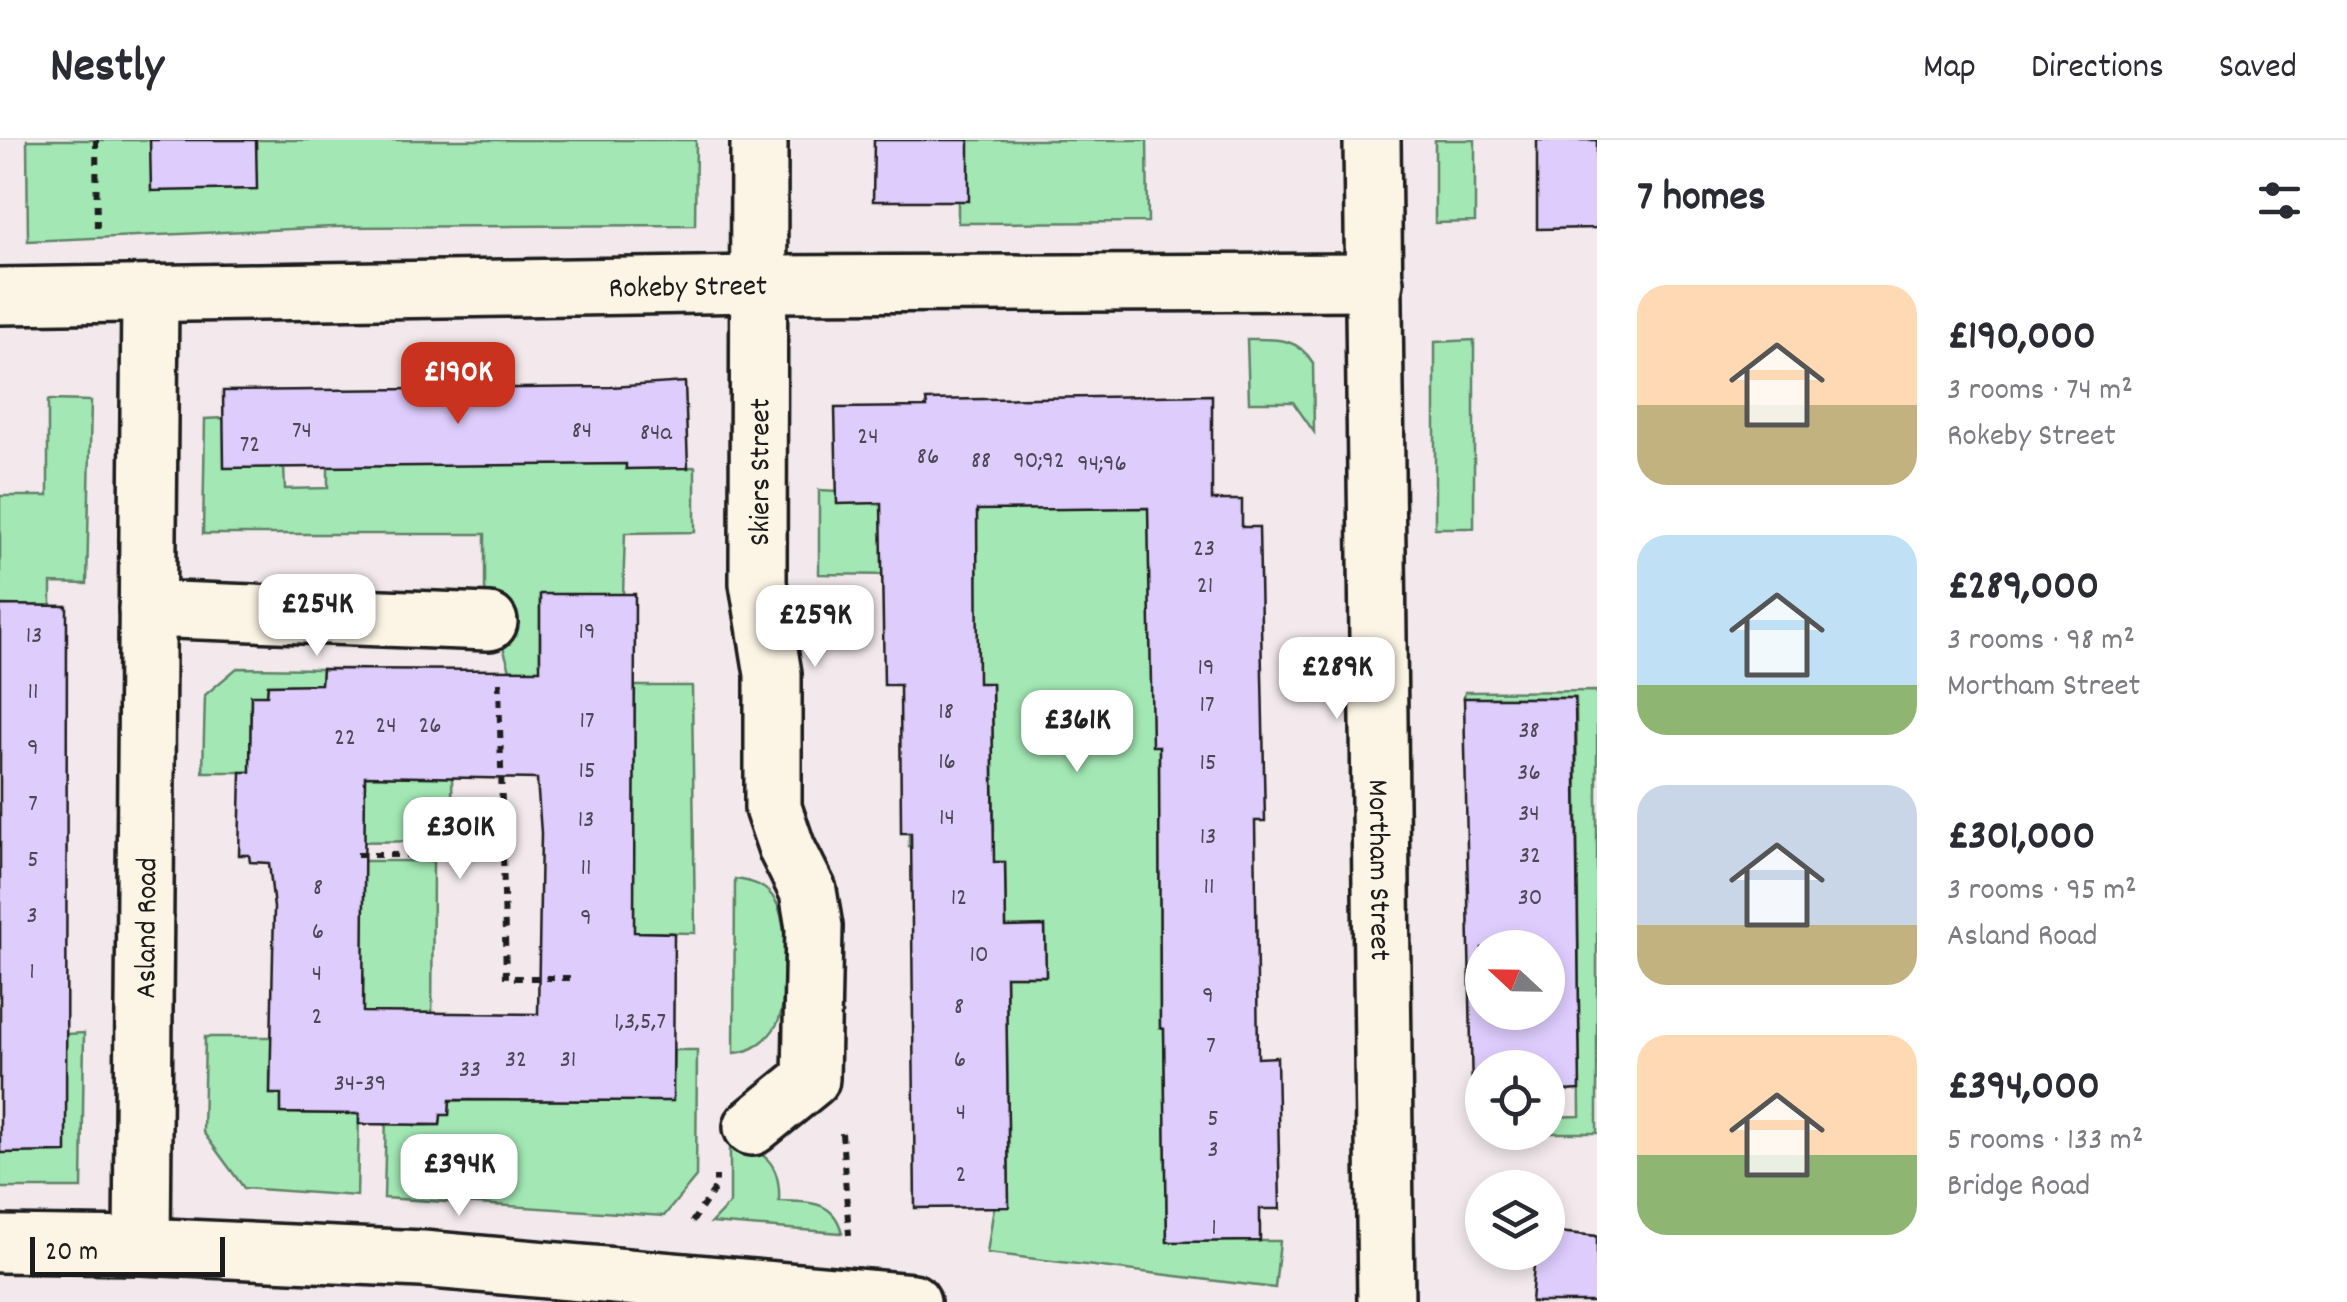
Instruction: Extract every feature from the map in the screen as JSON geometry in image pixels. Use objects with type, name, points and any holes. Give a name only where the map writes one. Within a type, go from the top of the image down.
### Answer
[{"type":"street","name":"Skiers Street","points":[[752,1127],[811,1079],[814,927],[808,891],[786,849],[772,808],[773,674],[758,584],[759,140]]},
{"type":"street","name":"Mortham Street","points":[[1372,140],[1386,1302]]},
{"type":"street","name":"Rokeby Street","points":[[0,296],[758,284],[1374,282]]},
{"type":"street","name":"Asland Road","points":[[128,295],[147,610],[142,1246]]},
{"type":"street","points":[[147,610],[489,622]]},
{"type":"street","points":[[0,1244],[142,1246],[422,1259],[912,1302]]},
{"type":"path","points":[[96,140],[97,237],[128,295]]},
{"type":"path","points":[[489,622],[502,697],[506,978],[576,978]]},
{"type":"path","points":[[357,855],[504,855]]},
{"type":"green space","points":[[27,140],[696,140],[695,225],[334,227],[28,241]]},
{"type":"green space","points":[[969,140],[1147,140],[1148,222],[958,223]]},
{"type":"green space","points":[[1435,140],[1475,140],[1475,222],[1435,223]]},
{"type":"green space","points":[[1247,339],[1284,341],[1307,354],[1313,363],[1314,432],[1293,402],[1249,402]]},
{"type":"green space","points":[[1474,340],[1474,528],[1435,528],[1435,342]]},
{"type":"green space","points":[[624,393],[626,469],[695,467],[695,532],[625,533],[623,594],[540,595],[540,664],[549,686],[515,686],[485,589],[485,534],[203,534],[205,419],[224,418],[284,467],[285,489],[328,488],[328,467]]},
{"type":"green space","points":[[48,400],[91,401],[87,584],[51,583],[51,606],[0,605],[0,496],[48,496]]},
{"type":"green space","points":[[819,490],[1149,507],[1159,746],[1160,1028],[1164,1029],[1167,1241],[1280,1241],[1275,1288],[987,1253],[994,1207],[1009,1206],[1006,976],[1046,976],[1045,927],[1006,927],[1005,862],[978,862],[977,846],[909,846],[909,833],[994,831],[992,684],[978,683],[894,575],[819,574]]},
{"type":"green space","points":[[237,668],[322,669],[321,695],[294,685],[268,685],[267,695],[251,696],[250,772],[203,772],[205,695]]},
{"type":"green space","points":[[635,686],[692,686],[695,933],[633,932]]},
{"type":"green space","points":[[1597,691],[1597,1133],[1565,1133],[1565,1116],[1580,1116],[1576,698],[1464,698],[1465,692]]},
{"type":"green space","points":[[331,775],[452,777],[453,841],[331,842]]},
{"type":"green space","points":[[363,861],[433,861],[432,1033],[361,1033]]},
{"type":"green space","points":[[735,879],[758,885],[775,900],[783,925],[786,961],[784,998],[777,1024],[759,1044],[734,1053]]},
{"type":"green space","points":[[84,1033],[82,1188],[0,1188],[0,1153],[66,1034]]},
{"type":"green space","points":[[205,1037],[281,1037],[282,1068],[270,1069],[270,1094],[281,1094],[281,1113],[359,1114],[357,1196],[244,1188],[203,1132]]},
{"type":"green space","points":[[674,1050],[697,1050],[696,1177],[664,1216],[384,1198],[386,1114],[414,1114],[415,1126],[440,1125],[441,1115],[449,1114],[450,1100],[672,1101]]},
{"type":"green space","points":[[730,1140],[768,1160],[777,1177],[779,1201],[819,1205],[833,1214],[842,1233],[711,1223],[730,1203]]},
{"type":"building","points":[[150,140],[256,140],[257,189],[151,191]]},
{"type":"building","points":[[874,140],[969,140],[969,201],[873,201]]},
{"type":"building","points":[[1537,140],[1597,140],[1597,228],[1537,229]]},
{"type":"building","points":[[685,382],[688,468],[626,469],[626,464],[224,468],[223,391],[611,387]]},
{"type":"building","points":[[1212,395],[1212,500],[1242,500],[1242,527],[1259,527],[1265,821],[1255,821],[1258,1058],[1277,1057],[1280,1209],[1260,1209],[1260,1241],[1167,1242],[1164,1029],[1160,1028],[1159,746],[1152,746],[1148,508],[977,510],[978,683],[992,683],[994,862],[1005,862],[1006,927],[1045,926],[1046,976],[1006,976],[1009,1207],[915,1208],[911,833],[901,833],[900,685],[884,685],[881,503],[837,504],[835,408],[927,407],[926,400]]},
{"type":"building","points":[[540,594],[635,594],[634,932],[674,933],[673,1101],[450,1100],[449,1115],[441,1115],[440,1125],[359,1124],[359,1114],[281,1113],[281,1094],[270,1094],[274,908],[269,863],[250,862],[249,855],[239,855],[241,772],[250,772],[251,695],[267,695],[268,685],[321,684],[322,669],[540,670]],"holes":[[[365,776],[537,779],[541,833],[538,1014],[363,1012]]]},
{"type":"building","points":[[0,605],[67,606],[66,1152],[0,1153]]},
{"type":"building","points":[[1464,698],[1575,698],[1580,1090],[1565,1091],[1565,1050],[1471,1050],[1471,1030],[1565,1030],[1565,930],[1469,930]]},
{"type":"building","points":[[1565,1233],[1597,1236],[1597,1302],[1531,1302],[1534,1270],[1565,1270]]}]
